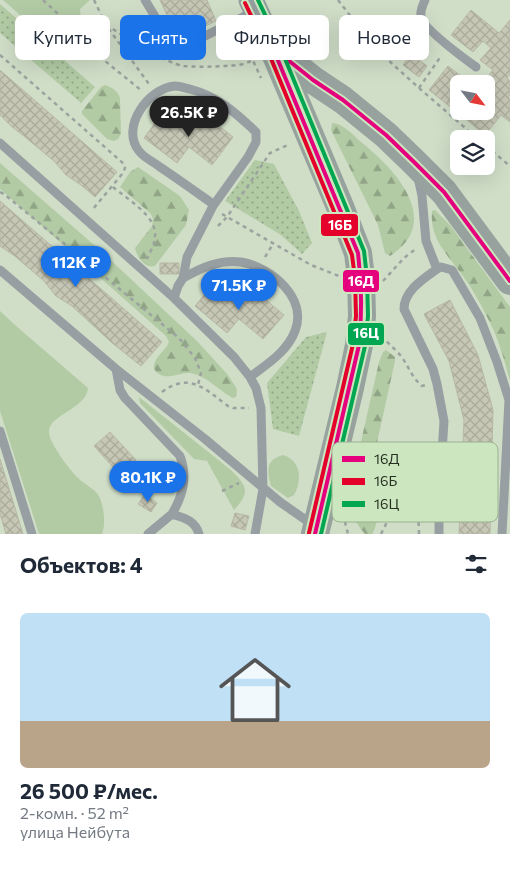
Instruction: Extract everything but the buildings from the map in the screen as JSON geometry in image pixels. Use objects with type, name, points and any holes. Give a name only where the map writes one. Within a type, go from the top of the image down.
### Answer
[{"type":"main road","points":[[267,60],[342,209],[358,253],[362,316],[359,345],[337,442]]},
{"type":"main road","points":[[288,60],[386,135],[414,162],[444,192],[510,281]]},
{"type":"main road","points":[[315,530],[332,461]]},
{"type":"lane","points":[[145,0],[171,43],[177,47],[191,43],[254,5]]},
{"type":"lane","points":[[425,0],[421,16],[423,22],[476,67]]},
{"type":"lane","points":[[184,278],[186,257],[212,206],[248,157],[256,142],[256,132],[222,102],[202,92],[174,86],[153,96],[138,114],[132,127],[135,144],[139,151],[212,206]]},
{"type":"lane","points":[[0,143],[174,298],[234,357],[250,377],[256,388],[261,408],[263,489],[254,534]]},
{"type":"lane","points":[[414,162],[422,196],[426,240],[437,269]]},
{"type":"lane","points":[[174,298],[178,286],[184,278],[211,264],[222,262],[241,262],[259,268],[281,282],[290,293],[298,310],[298,320],[291,340],[281,354],[250,377]]},
{"type":"lane","points":[[443,442],[444,421],[433,370],[404,309],[404,302],[408,292],[441,267],[452,270],[480,318],[497,362],[508,400],[502,534]]},
{"type":"lane","points":[[0,270],[116,369],[315,530]]},
{"type":"lane","points":[[116,369],[120,390],[125,398],[176,452],[184,466],[184,487],[181,497],[172,514],[148,534]]},
{"type":"lane","points":[[0,431],[32,534]]},
{"type":"lane","points":[[172,514],[196,525],[198,534]]},
{"type":"path","points":[[43,0],[59,15]]},
{"type":"path","points":[[94,0],[101,15]]},
{"type":"path","points":[[338,0],[376,49],[468,130]]},
{"type":"path","points":[[110,31],[153,96]]},
{"type":"path","points":[[419,88],[449,46]]},
{"type":"path","points":[[0,55],[124,164],[123,173],[85,218]]},
{"type":"path","points":[[104,60],[153,96]]},
{"type":"path","points":[[261,60],[264,85]]},
{"type":"path","points":[[213,230],[227,217],[270,153],[292,144]]},
{"type":"path","points":[[495,154],[510,166]]},
{"type":"path","points":[[113,186],[148,216],[155,226],[155,238],[143,270]]},
{"type":"path","points":[[0,192],[74,250],[179,338],[195,358],[201,373],[198,385]]},
{"type":"path","points":[[212,206],[227,217],[311,265],[345,278]]},
{"type":"path","points":[[380,284],[404,258],[426,240]]},
{"type":"path","points":[[259,268],[273,244]]},
{"type":"path","points":[[378,333],[400,355],[408,366],[414,380],[422,386]]},
{"type":"path","points":[[153,399],[164,390],[191,382],[233,408],[261,408]]},
{"type":"path","points":[[222,491],[241,482]]},
{"type":"path","points":[[381,534],[387,522]]},
{"type":"green space","points":[[3,0],[90,0],[80,9],[81,15],[20,15]]},
{"type":"green space","points":[[0,4],[15,17],[15,46],[0,33]]},
{"type":"green space","points":[[31,60],[64,60],[95,87],[81,103]]},
{"type":"green space","points":[[105,85],[118,93],[120,98],[121,134],[114,141],[107,139],[82,114],[82,111],[101,87]]},
{"type":"green space","points":[[332,123],[344,127],[374,153],[399,181],[408,196],[414,212],[413,227],[406,242],[390,256],[385,253],[378,225],[331,130]]},
{"type":"green space","points":[[255,160],[274,164],[299,211],[312,243],[302,254],[281,235],[225,201]]},
{"type":"green space","points":[[0,163],[101,251],[198,342],[228,375],[237,389],[236,397],[231,397],[207,380],[190,373],[163,376],[157,373],[154,365],[156,359],[169,342],[166,336],[0,189]]},
{"type":"green space","points":[[138,167],[180,196],[189,210],[186,225],[155,266],[148,266],[142,262],[135,248],[152,226],[153,219],[151,214],[120,187],[130,172]]},
{"type":"green space","points":[[435,210],[450,225],[510,307],[510,381],[494,331],[479,301],[437,239],[432,221],[432,211]]},
{"type":"green space","points":[[218,269],[238,271],[255,280],[239,298],[209,273]]},
{"type":"green space","points":[[0,311],[88,388],[86,395],[75,407],[54,421],[49,433],[57,450],[70,469],[99,496],[104,515],[102,534],[39,534],[0,411]]},
{"type":"green space","points":[[327,332],[299,436],[273,429],[267,383],[306,337]]},
{"type":"green space","points":[[386,350],[395,357],[395,361],[377,442],[361,442],[379,362],[383,352]]},
{"type":"green space","points":[[139,397],[241,480],[245,494],[234,510],[207,461],[194,459],[140,403]]},
{"type":"green space","points":[[283,455],[294,462],[299,472],[297,490],[294,495],[288,498],[271,486],[268,471],[270,463]]},
{"type":"green space","points":[[356,522],[377,522],[372,534],[365,534]]},
{"type":"transit line","name":"16Ц","points":[[258,0],[279,44],[364,251],[368,316],[365,346],[343,442]]},
{"type":"transit line","name":"16Б","points":[[245,3],[267,49],[352,255],[355,278],[356,316],[353,344],[309,533]]},
{"type":"transit line","name":"16Д","points":[[278,60],[358,253],[361,299],[359,345],[336,442]]},
{"type":"transit line","name":"16Д","points":[[288,60],[343,100],[386,135],[414,162],[444,192],[510,281]]},
{"type":"transit line","name":"16Д","points":[[315,534],[332,461]]},
{"type":"transit line","name":"16Ц","points":[[321,534],[332,487]]}]
